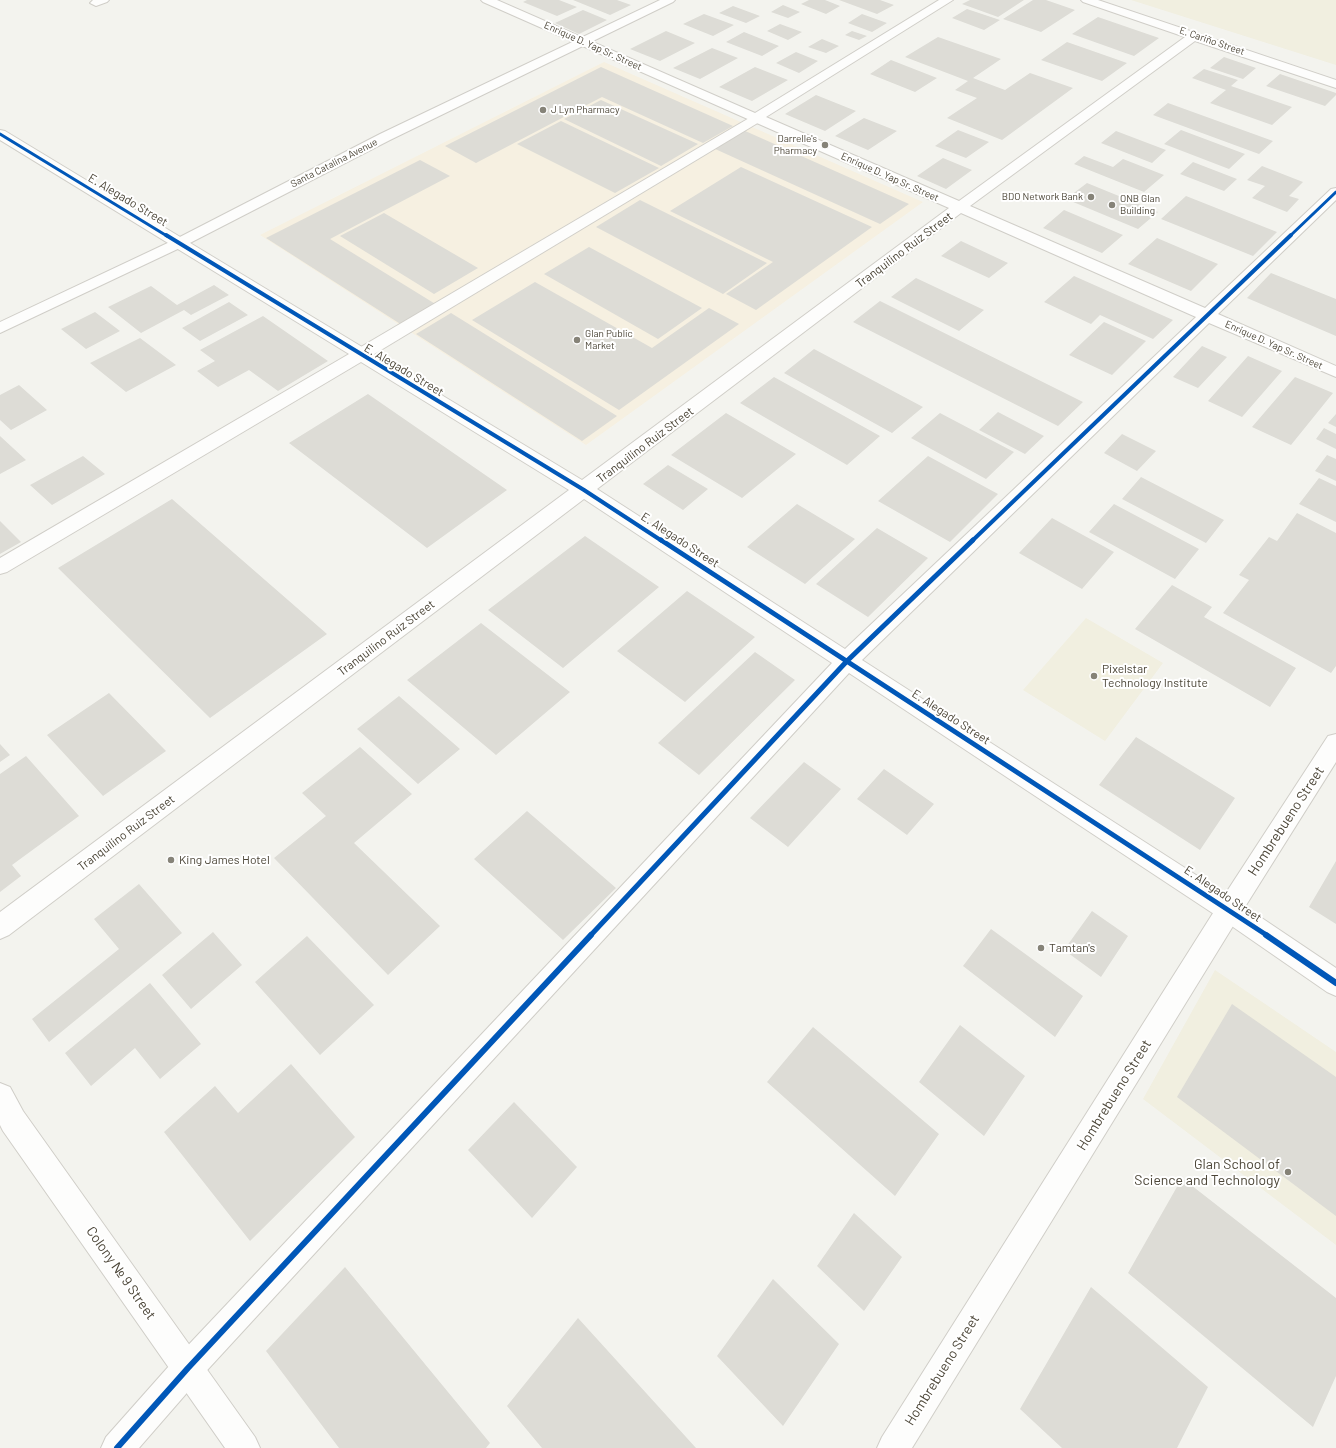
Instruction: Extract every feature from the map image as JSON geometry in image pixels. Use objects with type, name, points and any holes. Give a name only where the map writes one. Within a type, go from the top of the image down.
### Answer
[{"type":"street","name":"Enrique D. Yap Sr. Street","points":[[487,0],[1336,372]]},
{"type":"street","name":"Santa Catalina Avenue","points":[[0,328],[179,243],[385,137],[669,0]]},
{"type":"street","points":[[0,567],[572,230],[947,0]]},
{"type":"street","name":"E. Cariño Street","points":[[1087,0],[1195,35],[1336,84]]},
{"type":"street","name":"Tranquilino Ruiz Street","points":[[0,927],[960,208],[1195,35]]},
{"type":"street","name":"E. Alegado Street","points":[[0,134],[360,355],[584,490],[1229,910],[1336,983]]},
{"type":"street","points":[[117,1448],[188,1368],[847,661],[1336,192]]},
{"type":"street","name":"Hombrebueno Street","points":[[893,1448],[1229,910],[1336,743]]},
{"type":"street","name":"Colony № 9 Street","points":[[0,1097],[13,1121],[244,1448]]},
{"type":"shaded area","points":[[1131,0],[1336,0],[1336,65]]},
{"type":"shaded area","name":"Glan Public Market","points":[[604,62],[923,202],[586,445],[260,235]]},
{"type":"shaded area","name":"Pixelstar Technology Institute","points":[[1086,618],[1163,663],[1105,741],[1023,690]]},
{"type":"shaded area","name":"Glan School of Science and Technology","points":[[1215,970],[1336,1052],[1336,1245],[1143,1099]]},
{"type":"building","points":[[527,0],[559,0],[577,7],[557,16],[523,2]]},
{"type":"building","points":[[573,0],[617,0],[631,5],[610,15]]},
{"type":"building","points":[[809,0],[825,0],[840,6],[826,14],[801,4]]},
{"type":"building","points":[[839,0],[880,0],[894,5],[877,14]]},
{"type":"building","points":[[970,0],[1024,0],[998,17],[962,4]]},
{"type":"building","points":[[1033,0],[1046,0],[1075,10],[1041,32],[1003,19]]},
{"type":"building","points":[[783,5],[800,12],[788,18],[771,12]]},
{"type":"building","points":[[733,6],[760,16],[746,23],[719,13]]},
{"type":"building","points":[[967,9],[1000,20],[984,30],[952,18]]},
{"type":"building","points":[[583,10],[607,20],[579,34],[555,23]]},
{"type":"building","points":[[704,14],[734,25],[713,36],[683,24]]},
{"type":"building","points":[[862,14],[887,23],[872,32],[848,23]]},
{"type":"building","points":[[1098,17],[1159,38],[1134,56],[1072,34]]},
{"type":"building","points":[[780,24],[802,32],[788,40],[767,31]]},
{"type":"building","points":[[666,31],[695,43],[660,61],[630,49]]},
{"type":"building","points":[[852,31],[867,36],[859,40],[845,35]]},
{"type":"building","points":[[744,32],[779,46],[762,56],[726,42]]},
{"type":"building","points":[[938,37],[1001,59],[973,78],[1005,90],[1030,73],[1073,88],[1002,140],[947,118],[977,98],[955,90],[968,81],[905,57]]},
{"type":"building","points":[[822,39],[839,46],[826,53],[808,47]]},
{"type":"building","points":[[1067,42],[1127,63],[1102,81],[1041,60]]},
{"type":"building","points":[[712,48],[738,58],[700,79],[673,68]]},
{"type":"building","points":[[796,52],[818,61],[799,73],[776,63]]},
{"type":"building","points":[[1224,57],[1256,68],[1243,79],[1210,68]]},
{"type":"building","points":[[891,60],[937,78],[915,92],[870,74]]},
{"type":"building","points":[[601,67],[733,126],[703,143],[602,97],[476,163],[445,146]]},
{"type":"building","points":[[755,67],[788,80],[752,101],[719,87]]},
{"type":"building","points":[[1204,69],[1238,80],[1231,86],[1292,107],[1272,125],[1210,103],[1226,90],[1192,78]]},
{"type":"building","points":[[1280,74],[1336,93],[1336,95],[1325,106],[1266,86]]},
{"type":"building","points":[[816,95],[856,111],[825,131],[785,114]]},
{"type":"building","points":[[601,100],[698,144],[661,166],[564,119]]},
{"type":"building","points":[[1168,103],[1273,141],[1259,154],[1153,115]]},
{"type":"building","points":[[864,118],[897,131],[868,150],[835,136]]},
{"type":"building","points":[[561,121],[659,168],[615,193],[517,144]]},
{"type":"building","points":[[743,130],[909,204],[880,224],[713,148]]},
{"type":"building","points":[[958,130],[989,142],[966,158],[935,146]]},
{"type":"building","points":[[1181,130],[1245,154],[1229,169],[1164,144]]},
{"type":"building","points":[[1116,131],[1166,150],[1152,163],[1101,143]]},
{"type":"building","points":[[1084,156],[1113,167],[1123,159],[1164,175],[1144,192],[1074,164]]},
{"type":"building","points":[[943,158],[972,170],[946,189],[917,176]]},
{"type":"building","points":[[420,160],[450,176],[330,239],[437,305],[402,325],[266,238]]},
{"type":"building","points":[[1193,162],[1237,179],[1224,191],[1180,174]]},
{"type":"building","points":[[1262,166],[1303,182],[1289,196],[1299,199],[1287,212],[1252,198],[1265,186],[1247,180]]},
{"type":"building","points":[[741,167],[872,227],[756,310],[726,294],[773,262],[670,211]]},
{"type":"building","name":"ONB Glan Building","points":[[1087,183],[1158,212],[1138,229],[1066,199]]},
{"type":"building","points":[[1186,196],[1277,232],[1253,256],[1161,219]]},
{"type":"building","points":[[640,200],[767,263],[723,294],[596,227]]},
{"type":"building","points":[[1064,210],[1123,235],[1102,253],[1043,228]]},
{"type":"building","points":[[384,213],[478,268],[434,294],[340,236]]},
{"type":"building","points":[[1157,238],[1218,264],[1191,291],[1128,264]]},
{"type":"building","points":[[961,241],[1008,263],[989,278],[941,256]]},
{"type":"building","points":[[589,247],[702,308],[658,339],[544,274]]},
{"type":"building","points":[[1271,273],[1336,299],[1336,336],[1247,298]]},
{"type":"building","points":[[1074,276],[1173,320],[1153,339],[1100,315],[1091,324],[1044,302]]},
{"type":"building","points":[[916,278],[984,310],[959,331],[891,297]]},
{"type":"building","points":[[535,282],[652,348],[709,308],[739,324],[619,410],[472,320]]},
{"type":"building","points":[[214,285],[229,295],[191,315],[184,310],[141,333],[108,307],[151,286],[177,305]]},
{"type":"building","points":[[880,301],[1083,402],[1058,426],[853,322]]},
{"type":"building","points":[[229,302],[248,315],[200,341],[182,328]]},
{"type":"building","points":[[95,312],[120,331],[86,349],[61,329]]},
{"type":"building","points":[[451,313],[617,416],[582,441],[416,334]]},
{"type":"building","points":[[263,316],[328,361],[278,391],[249,370],[218,387],[197,371],[215,361],[200,350]]},
{"type":"building","points":[[1104,322],[1146,341],[1112,375],[1069,355]]},
{"type":"building","points":[[140,338],[176,365],[126,392],[90,363]]},
{"type":"building","points":[[1202,346],[1227,357],[1198,388],[1173,377]]},
{"type":"building","points":[[814,349],[923,407],[892,433],[784,373]]},
{"type":"building","points":[[1248,356],[1282,371],[1242,417],[1208,401]]},
{"type":"building","points":[[774,377],[880,436],[847,465],[740,403]]},
{"type":"building","points":[[1295,377],[1333,393],[1291,445],[1252,427]]},
{"type":"building","points":[[19,385],[47,410],[11,430],[0,420],[0,395]]},
{"type":"building","points":[[368,394],[507,490],[427,548],[289,443]]},
{"type":"building","points":[[998,412],[1044,436],[1025,454],[979,430]]},
{"type":"building","points":[[726,413],[796,454],[742,498],[671,455]]},
{"type":"building","points":[[940,413],[1014,452],[986,479],[911,438]]},
{"type":"building","points":[[1336,414],[1336,427],[1328,423]]},
{"type":"building","points":[[1324,428],[1336,434],[1336,449],[1316,439]]},
{"type":"building","points":[[1122,434],[1156,451],[1137,471],[1104,453]]},
{"type":"building","points":[[0,436],[26,460],[0,474]]},
{"type":"building","points":[[1327,455],[1336,459],[1336,481],[1315,471]]},
{"type":"building","points":[[83,456],[105,474],[52,505],[30,485]]},
{"type":"building","points":[[928,456],[998,494],[950,542],[878,501]]},
{"type":"building","points":[[668,465],[708,489],[683,510],[643,484]]},
{"type":"building","points":[[1141,477],[1224,520],[1206,543],[1122,499]]},
{"type":"building","points":[[1319,478],[1336,486],[1336,522],[1299,504]]},
{"type":"building","points":[[172,499],[327,634],[210,718],[58,568]]},
{"type":"building","points":[[797,504],[855,539],[805,584],[747,547]]},
{"type":"building","points":[[1114,504],[1199,549],[1175,579],[1089,532]]},
{"type":"building","points":[[1297,513],[1336,533],[1336,666],[1331,673],[1223,613],[1249,580],[1239,575],[1269,537],[1277,541]]},
{"type":"building","points":[[1052,518],[1114,552],[1082,589],[1019,553]]},
{"type":"building","points":[[0,521],[21,542],[0,554]]},
{"type":"building","points":[[877,528],[928,558],[868,617],[816,584]]},
{"type":"building","points":[[585,536],[659,587],[563,668],[488,610]]},
{"type":"building","points":[[1172,585],[1212,607],[1204,617],[1296,668],[1270,707],[1135,629]]},
{"type":"building","points":[[687,591],[755,637],[685,702],[617,651]]},
{"type":"building","points":[[481,623],[570,692],[496,755],[407,680]]},
{"type":"building","points":[[755,652],[795,680],[699,775],[658,743]]},
{"type":"building","points":[[109,693],[166,751],[103,796],[47,735]]},
{"type":"building","points":[[399,696],[460,749],[418,784],[357,729]]},
{"type":"building","points":[[1136,737],[1235,798],[1200,850],[1099,785]]},
{"type":"building","points":[[0,744],[10,755],[0,762]]},
{"type":"building","points":[[360,747],[412,794],[354,843],[440,926],[388,975],[274,858],[326,816],[302,793]]},
{"type":"building","points":[[26,756],[79,816],[12,865],[21,876],[0,892],[0,774]]},
{"type":"building","points":[[804,762],[841,789],[788,847],[750,818]]},
{"type":"building","points":[[884,769],[934,804],[907,835],[857,799]]},
{"type":"building","points":[[527,811],[616,888],[563,940],[474,859]]},
{"type":"building","points":[[1336,861],[1336,924],[1309,907]]},
{"type":"building","points":[[139,884],[182,933],[49,1042],[32,1019],[119,949],[94,919]]},
{"type":"building","points":[[1092,911],[1128,936],[1101,977],[1064,950]]},
{"type":"building","points":[[991,929],[1083,996],[1055,1037],[963,966]]},
{"type":"building","points":[[213,932],[242,965],[191,1009],[162,975]]},
{"type":"building","points":[[307,936],[374,1005],[320,1055],[255,982]]},
{"type":"building","points":[[150,983],[201,1044],[160,1079],[135,1048],[91,1086],[65,1053]]},
{"type":"building","name":"Glan School of Science and Technology","points":[[1232,1004],[1336,1077],[1336,1216],[1177,1097]]},
{"type":"building","points":[[960,1025],[1025,1076],[984,1136],[919,1082]]},
{"type":"building","points":[[813,1027],[939,1134],[895,1196],[767,1082]]},
{"type":"building","points":[[291,1064],[355,1137],[250,1241],[164,1132],[215,1086],[238,1113]]},
{"type":"building","points":[[514,1102],[577,1167],[532,1218],[468,1150]]},
{"type":"building","points":[[1182,1178],[1336,1298],[1336,1376],[1313,1427],[1128,1273]]},
{"type":"building","points":[[854,1213],[902,1257],[864,1311],[817,1266]]},
{"type":"building","points":[[345,1267],[490,1443],[486,1448],[339,1448],[266,1351]]},
{"type":"building","points":[[773,1279],[839,1344],[783,1426],[717,1356]]},
{"type":"building","points":[[1091,1287],[1208,1387],[1177,1448],[1062,1448],[1020,1409]]},
{"type":"building","points":[[578,1318],[696,1448],[542,1448],[507,1406]]},
{"type":"cycle path","points":[[0,134],[584,490],[1229,910],[1336,983]]},
{"type":"cycle path","points":[[117,1448],[188,1368],[847,661],[1336,192]]},
{"type":"place","name":"J Lyn Pharmacy","points":[[543,110]]},
{"type":"place","name":"Darrelle's Pharmacy","points":[[825,145]]},
{"type":"place","name":"BDO Network Bank","points":[[1091,197]]},
{"type":"place","name":"ONB Glan Building","points":[[1112,205]]},
{"type":"place","name":"Glan Public Market","points":[[577,340]]},
{"type":"place","name":"Pixelstar Technology Institute","points":[[1094,676]]},
{"type":"place","name":"King James Hotel","points":[[171,860]]},
{"type":"place","name":"Tamtan's","points":[[1041,948]]},
{"type":"place","name":"Glan School of Science and Technology","points":[[1288,1172]]}]
